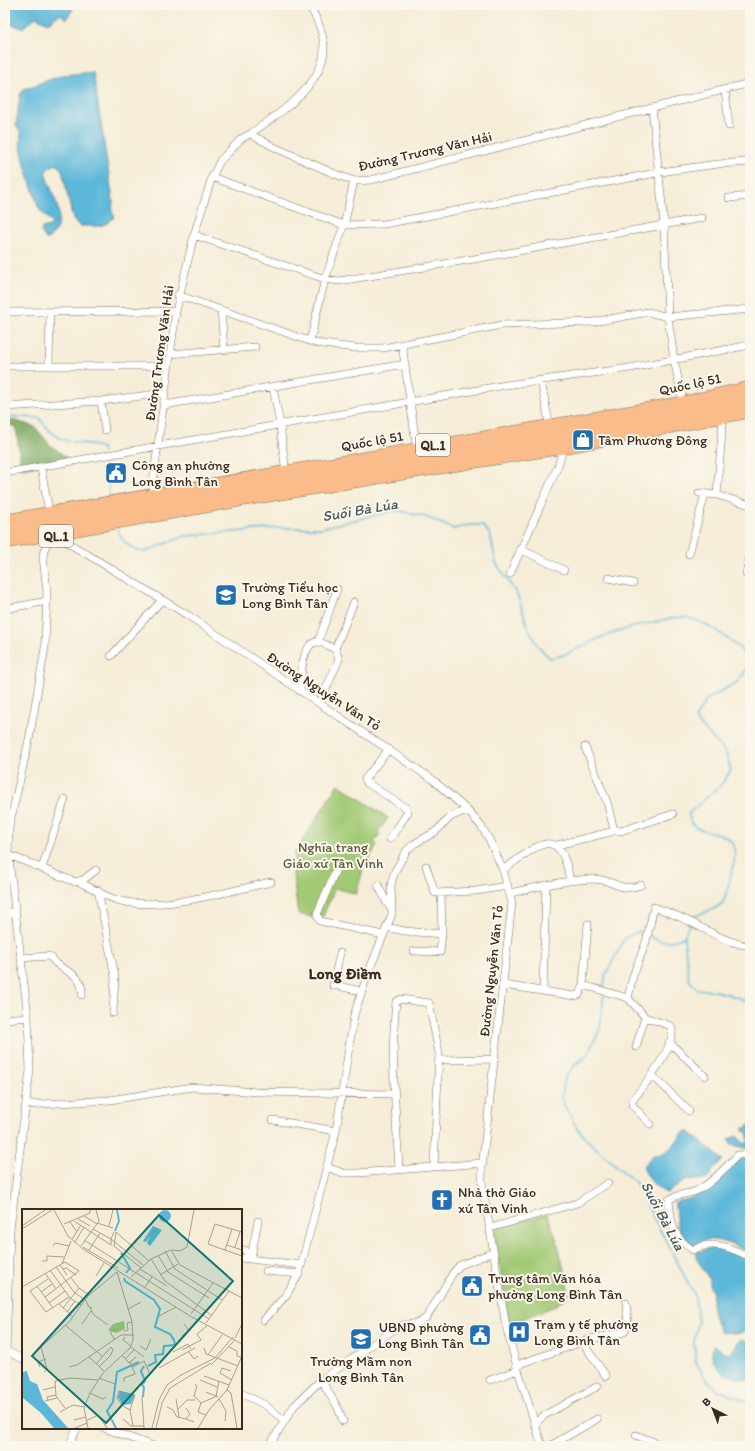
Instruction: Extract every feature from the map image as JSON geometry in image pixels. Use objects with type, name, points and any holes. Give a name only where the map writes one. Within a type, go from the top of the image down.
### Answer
[{"type":"highway","name":"Quốc lộ 51","points":[[118,513],[157,506],[374,476],[564,444],[686,413],[750,394]]},
{"type":"highway","name":"Quốc lộ 51","points":[[157,506],[286,474],[550,428],[750,405]]},
{"type":"highway","name":"QL.1","points":[[5,528],[118,513]]},
{"type":"highway","name":"QL.1","points":[[5,537],[48,522]]},
{"type":"main road","name":"Quốc lộ 51","points":[[686,413],[750,386]]},
{"type":"main road","name":"Quốc lộ 51","points":[[686,413],[724,419],[750,413]]},
{"type":"main road","name":"Quốc lộ 51","points":[[118,513],[157,506]]},
{"type":"main road","name":"QL.1","points":[[5,519],[48,522],[118,513]]},
{"type":"main road","name":"QL.1","points":[[5,544],[48,522]]},
{"type":"street","points":[[250,134],[272,119],[300,96],[320,67],[323,58],[323,38],[309,5]]},
{"type":"street","name":"Đường Trương Văn Hải","points":[[157,506],[153,482],[178,295],[194,235],[212,177],[224,155],[241,138],[250,134],[276,148],[335,174],[354,181],[371,180],[750,83]]},
{"type":"street","points":[[724,90],[729,126]]},
{"type":"street","points":[[652,108],[660,173],[664,224],[668,317],[674,360],[686,413]]},
{"type":"street","points":[[212,177],[344,225],[363,226],[384,224],[660,173],[718,164],[750,162]]},
{"type":"street","points":[[310,341],[324,280],[344,225],[354,181]]},
{"type":"street","points":[[729,198],[750,196]]},
{"type":"street","points":[[194,235],[324,280],[345,280],[474,259],[702,218]]},
{"type":"street","points":[[178,295],[310,341],[341,347],[369,349],[502,325],[593,322],[648,312],[668,317],[750,310]]},
{"type":"street","points":[[221,310],[224,349]]},
{"type":"street","points":[[5,312],[176,311]]},
{"type":"street","points":[[49,366],[50,312]]},
{"type":"street","points":[[402,344],[417,451]]},
{"type":"street","points":[[5,473],[41,468],[410,403],[674,360],[750,345]]},
{"type":"street","points":[[170,354],[255,347]]},
{"type":"street","points":[[164,405],[405,364]]},
{"type":"street","points":[[5,366],[168,366]]},
{"type":"street","points":[[541,381],[550,428]]},
{"type":"street","points":[[273,387],[280,425],[286,474]]},
{"type":"street","points":[[5,407],[101,401],[165,393]]},
{"type":"street","points":[[101,401],[105,430]]},
{"type":"street","points":[[717,495],[724,419]]},
{"type":"street","points":[[510,574],[558,466],[564,444]]},
{"type":"street","points":[[22,1359],[6,1351],[7,1230],[30,1070],[28,1017],[15,911],[7,863],[9,855],[9,812],[40,678],[46,633],[47,601],[43,557],[48,522],[41,468]]},
{"type":"street","points":[[689,554],[702,494],[717,495],[750,505]]},
{"type":"street","name":"Đường Nguyễn Văn Tỏ","points":[[48,522],[65,541],[189,616],[432,779],[467,810],[489,839],[503,870],[512,903],[482,1183],[506,1326],[517,1369],[542,1446]]},
{"type":"street","points":[[520,550],[564,570]]},
{"type":"street","points":[[746,574],[750,555]]},
{"type":"street","points":[[608,578],[633,583]]},
{"type":"street","points":[[318,642],[337,589]]},
{"type":"street","points":[[111,656],[162,600]]},
{"type":"street","points":[[5,609],[47,601]]},
{"type":"street","points":[[335,649],[354,602]]},
{"type":"street","points":[[300,691],[305,651],[314,643],[318,642],[335,649],[339,658],[320,703]]},
{"type":"street","points":[[585,747],[607,802],[614,830]]},
{"type":"street","points":[[389,749],[365,779],[367,783],[406,808],[408,812],[390,839]]},
{"type":"street","points":[[42,868],[65,799]]},
{"type":"street","points":[[264,1320],[286,1295],[299,1274],[336,1131],[350,1038],[361,991],[392,909],[390,886],[395,871],[407,850],[435,832],[452,816],[467,810]]},
{"type":"street","points":[[557,845],[614,830],[620,831],[673,814]]},
{"type":"street","points":[[503,870],[543,844],[550,842],[557,845],[566,860],[570,881]]},
{"type":"street","points":[[9,855],[98,890],[118,901],[138,903],[188,901],[271,882]]},
{"type":"street","points":[[338,865],[317,914],[318,918],[320,921],[383,935]]},
{"type":"street","points":[[426,866],[430,875],[433,891],[441,893],[509,889],[570,881],[602,880],[630,889],[641,885]]},
{"type":"street","points":[[79,882],[96,870]]},
{"type":"street","points":[[378,884],[387,903],[392,909]]},
{"type":"street","points":[[543,991],[546,885]]},
{"type":"street","points":[[98,890],[115,977],[113,1013]]},
{"type":"street","points":[[414,951],[440,952],[442,934],[441,893]]},
{"type":"street","points":[[628,998],[633,976],[646,942],[647,930],[654,907],[687,920],[721,939],[738,945],[750,946]]},
{"type":"street","points":[[5,913],[15,911]]},
{"type":"street","points":[[503,985],[574,996],[582,992],[588,924]]},
{"type":"street","points":[[386,927],[404,931],[442,934]]},
{"type":"street","points":[[340,954],[333,985],[361,991]]},
{"type":"street","points":[[20,958],[49,956],[54,962],[75,975],[82,988],[82,994]]},
{"type":"street","points":[[583,985],[628,998],[645,1017],[671,1026],[670,1042],[662,1061],[632,1103],[650,1124]]},
{"type":"street","points":[[399,1169],[394,1094],[394,1041],[397,1000],[400,999],[429,1003],[439,1060],[434,1166]]},
{"type":"street","points":[[5,1019],[28,1017]]},
{"type":"street","points":[[636,1047],[645,1017]]},
{"type":"street","points":[[670,1042],[705,1076]]},
{"type":"street","points":[[439,1060],[495,1059]]},
{"type":"street","points":[[652,1075],[689,1111]]},
{"type":"street","points":[[26,1105],[110,1100],[192,1087],[247,1092],[342,1095],[394,1094]]},
{"type":"street","points":[[274,1120],[336,1131]]},
{"type":"street","points":[[750,1154],[738,1155],[714,1179],[698,1191],[673,1196],[669,1200],[673,1230],[683,1244],[694,1250],[703,1245],[713,1244],[736,1250],[750,1257]]},
{"type":"street","points":[[327,1167],[343,1173],[483,1163]]},
{"type":"street","points":[[490,1228],[577,1203],[608,1183]]},
{"type":"street","points":[[252,1258],[258,1221]]},
{"type":"street","points":[[245,1250],[252,1258]]},
{"type":"street","points":[[269,1446],[294,1406],[321,1380],[400,1326],[419,1323],[427,1317],[453,1273],[460,1265],[494,1252]]},
{"type":"street","points":[[242,1258],[301,1265]]},
{"type":"street","points":[[266,1271],[299,1274]]},
{"type":"street","points":[[490,1380],[517,1369],[522,1363],[582,1342],[624,1332],[628,1324],[626,1303]]},
{"type":"street","points":[[582,1342],[606,1376]]},
{"type":"street","points":[[321,1380],[338,1408],[343,1422]]},
{"type":"street","points":[[535,1424],[543,1416],[598,1386]]},
{"type":"street","points":[[242,1394],[265,1405],[284,1421]]},
{"type":"street","points":[[550,1446],[597,1419]]},
{"type":"street","points":[[69,1446],[77,1429]]},
{"type":"street","points":[[107,1429],[153,1446]]},
{"type":"street","points":[[636,1435],[664,1446]]},
{"type":"green space","points":[[5,420],[16,421],[35,427],[49,444],[70,460],[21,468],[16,426],[5,426]]},
{"type":"green space","name":"Nghĩa trang Giáo xứ Tân Vinh","points":[[338,784],[388,818],[378,832],[380,834],[374,842],[377,845],[363,869],[356,894],[335,888],[322,919],[298,914],[293,875],[295,853]]},
{"type":"green space","points":[[547,1214],[558,1244],[569,1293],[559,1303],[551,1307],[509,1323],[494,1229]]},
{"type":"water","points":[[5,5],[75,5],[67,19],[60,14],[48,23],[36,17],[22,28],[11,24]]},
{"type":"water","points":[[93,72],[113,201],[112,213],[115,216],[108,223],[99,226],[80,226],[73,220],[62,170],[57,164],[49,167],[45,173],[58,208],[59,216],[58,225],[54,233],[47,240],[41,232],[42,228],[50,226],[52,223],[39,209],[27,173],[20,143],[21,133],[16,126],[20,95],[24,89],[63,75]]},
{"type":"water","points":[[748,1125],[750,1125],[750,1149],[731,1145],[729,1139],[737,1136],[744,1143],[749,1143],[747,1133],[743,1131],[743,1128],[747,1128]]},
{"type":"water","points":[[687,1130],[723,1160],[714,1168],[708,1179],[688,1179],[667,1193],[652,1182],[643,1166],[653,1155],[665,1152],[673,1146]]},
{"type":"water","points":[[748,1157],[750,1160],[750,1253],[734,1245],[716,1240],[705,1240],[694,1246],[680,1232],[676,1216],[675,1202],[694,1197],[705,1191],[716,1183],[736,1163],[743,1158]]},
{"type":"water","points":[[718,1246],[750,1260],[750,1331],[737,1334],[720,1331],[715,1319],[712,1304],[713,1293],[710,1287],[710,1280],[696,1258],[697,1252]]},
{"type":"water","points":[[741,1339],[750,1343],[750,1380],[729,1376],[724,1373],[716,1365],[711,1351],[715,1345],[724,1353],[730,1354]]},
{"type":"waterway","name":"Suối Bà Lúa","points":[[5,416],[39,418],[47,428],[61,439],[102,448],[103,453]]},
{"type":"waterway","name":"Suối Bà Lúa","points":[[104,459],[110,497]]},
{"type":"waterway","name":"Suối Bà Lúa","points":[[117,528],[121,537],[130,547],[144,552],[185,536],[279,528],[321,528],[392,511],[400,511],[426,517],[454,529],[469,525],[482,525],[490,534],[496,563],[517,594],[528,627],[538,646],[550,658],[568,653],[614,633],[658,621],[683,617],[690,618],[707,625],[729,640],[750,658]]},
{"type":"waterway","name":"Suối Bà Lúa","points":[[691,919],[699,914],[716,908],[723,902],[728,889],[735,856],[732,844],[726,837],[698,829],[692,823],[689,813],[721,785],[731,770],[726,753],[695,719],[706,700],[737,682],[750,665]]},
{"type":"waterway","name":"Suối Bà Lúa","points":[[649,936],[662,941],[675,940],[684,937],[689,924]]},
{"type":"waterway","name":"Suối Bà Lúa","points":[[604,989],[605,976],[625,938],[640,931],[646,935]]},
{"type":"waterway","points":[[684,938],[689,980],[697,989],[724,993],[750,1003]]},
{"type":"waterway","name":"Suối Bà Lúa","points":[[604,993],[600,1029],[587,1055],[574,1066],[565,1077],[562,1095],[564,1105],[577,1128],[589,1142],[635,1182],[695,1296],[698,1322],[694,1342],[696,1362],[705,1378],[718,1390],[750,1403]]},
{"type":"place","name":"Tâm Phương Đông","points":[[583,440]]},
{"type":"place","name":"Công an phường Long Bình Tân","points":[[116,473]]},
{"type":"place","name":"Trường Tiểu học Long Bình Tân","points":[[226,595]]},
{"type":"place","name":"Nhà thờ Giáo xứ Tân Vinh","points":[[442,1200]]},
{"type":"place","name":"Trung tâm Văn hóa phường Long Bình Tân","points":[[472,1286]]},
{"type":"place","name":"Trạm y tế phường Long Bình Tân","points":[[519,1332]]},
{"type":"place","name":"UBND phường Long Bình Tân","points":[[480,1335]]},
{"type":"place","name":"Trường Mầm non Long Bình Tân","points":[[361,1339]]},
{"type":"district","name":"Long Điềm","points":[[345,973]]}]
